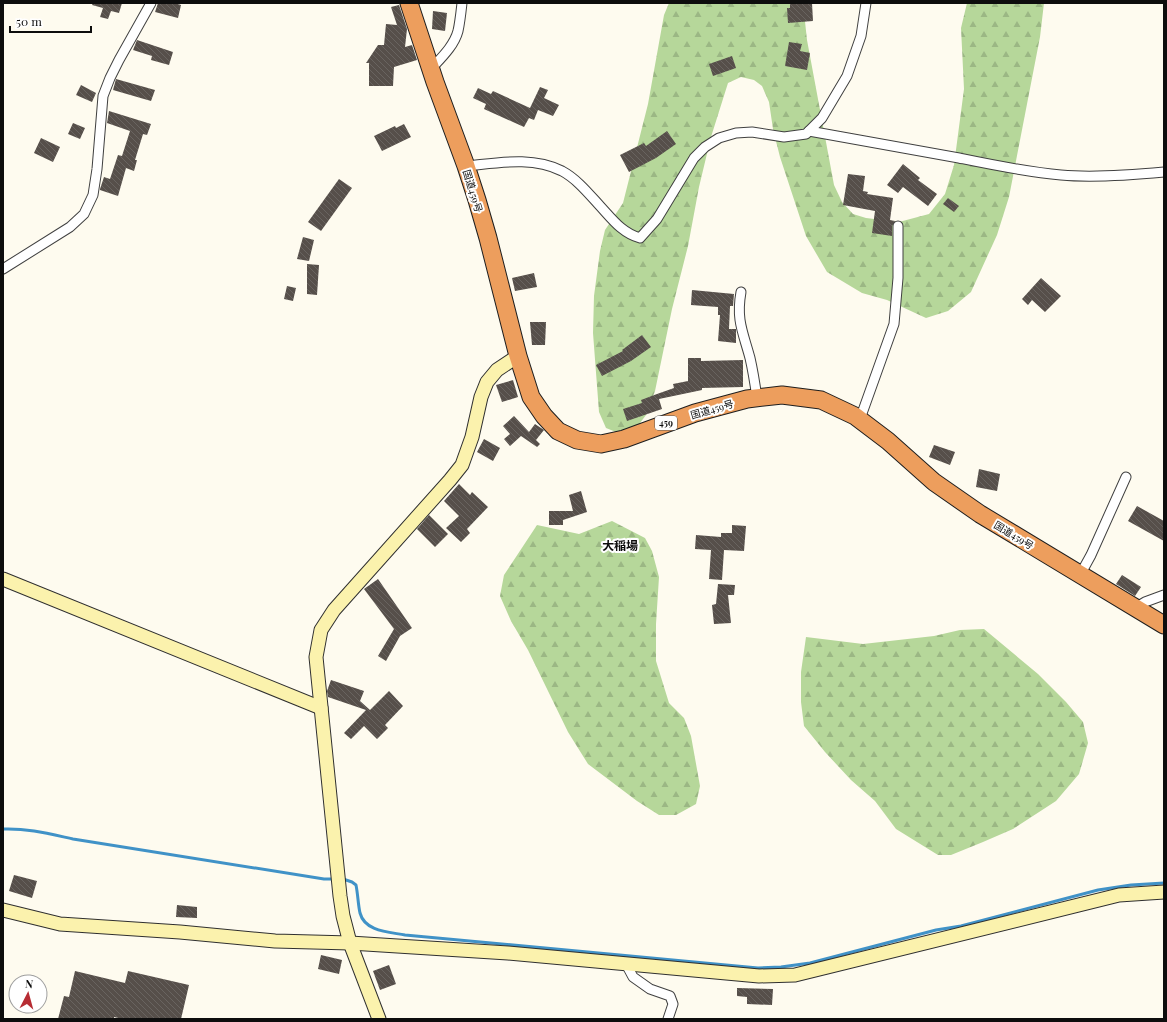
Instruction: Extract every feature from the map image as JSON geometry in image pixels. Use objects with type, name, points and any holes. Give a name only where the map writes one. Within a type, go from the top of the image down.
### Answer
[{"type":"highway","name":"国道459号","points":[[409,3],[466,166],[488,238],[518,356],[532,398],[544,416],[558,431],[577,440],[601,444],[624,438],[695,413],[747,399],[782,394],[820,400],[860,419],[888,441],[934,482],[968,506],[1164,625]]},
{"type":"street","points":[[3,269],[70,227],[84,214],[93,195],[97,169],[103,96],[116,66],[151,3]]},
{"type":"street","points":[[431,69],[446,53],[455,39],[458,31],[462,3]]},
{"type":"street","points":[[466,166],[511,162],[546,164],[563,172],[584,189],[617,225],[631,235],[640,238],[657,219],[694,158],[705,147],[719,138],[736,133],[752,132],[784,137],[806,134],[822,118],[847,76],[861,36],[866,3]]},
{"type":"street","points":[[809,131],[989,165],[1056,174],[1105,175],[1164,172]]},
{"type":"street","points":[[860,419],[894,324],[898,278],[898,226]]},
{"type":"street","points":[[741,292],[738,306],[740,321],[754,374],[757,398]]},
{"type":"street","points":[[379,1019],[350,943],[343,916],[340,896],[316,657],[321,630],[334,610],[462,465],[472,437],[481,397],[487,382],[497,370],[518,356]]},
{"type":"street","points":[[1080,575],[1091,555],[1126,477]]},
{"type":"street","points":[[3,579],[321,708]]},
{"type":"street","points":[[1135,608],[1145,602],[1164,595]]},
{"type":"street","points":[[3,910],[60,924],[180,932],[275,941],[350,943],[508,953],[759,976],[795,975],[1119,895],[1164,892]]},
{"type":"street","points":[[626,964],[633,977],[650,989],[670,996],[673,1004],[668,1019]]},
{"type":"green space","points":[[669,3],[803,3],[807,40],[834,185],[842,202],[853,214],[866,218],[899,222],[929,214],[945,194],[954,165],[964,89],[961,28],[967,3],[1044,3],[1040,37],[1009,197],[997,235],[971,292],[948,311],[926,318],[887,300],[862,293],[827,272],[806,236],[780,157],[773,129],[769,102],[762,86],[754,80],[741,77],[728,83],[711,137],[699,187],[688,246],[672,309],[655,391],[646,415],[634,431],[616,432],[606,428],[599,412],[593,333],[594,296],[600,251],[605,230],[623,203],[648,104],[664,15]]},
{"type":"green space","points":[[612,521],[645,538],[652,551],[659,577],[656,624],[656,661],[669,703],[684,718],[691,736],[700,786],[696,804],[676,815],[659,815],[637,801],[588,764],[568,732],[528,650],[511,621],[500,596],[504,575],[537,525],[579,534]]},
{"type":"green space","points":[[984,629],[1038,674],[1066,702],[1083,722],[1088,743],[1079,774],[1056,801],[1013,829],[951,855],[938,855],[896,829],[875,801],[851,780],[825,752],[804,726],[801,702],[801,672],[806,637],[863,644],[934,636],[960,630]]},
{"type":"building","points":[[93,3],[122,3],[119,13],[111,11],[108,19],[100,17],[103,8],[92,5]]},
{"type":"building","points":[[158,3],[175,3],[181,5],[178,18],[155,12]]},
{"type":"building","points":[[790,3],[812,3],[813,21],[788,23],[787,8],[790,8]]},
{"type":"building","points":[[399,5],[407,29],[405,47],[412,45],[417,60],[394,67],[393,86],[369,86],[369,63],[366,63],[378,45],[384,45],[386,24],[397,25],[391,7]]},
{"type":"building","points":[[433,11],[447,13],[445,31],[432,29]]},
{"type":"building","points":[[137,40],[173,52],[169,65],[151,60],[152,56],[133,50]]},
{"type":"building","points":[[789,42],[802,44],[800,51],[810,53],[807,70],[785,66]]},
{"type":"building","points":[[732,56],[736,68],[713,76],[709,64]]},
{"type":"building","points":[[116,79],[155,90],[151,101],[113,90]]},
{"type":"building","points":[[81,85],[96,93],[92,102],[76,95]]},
{"type":"building","points":[[540,87],[548,90],[544,98],[559,105],[553,116],[538,110],[534,120],[529,118],[524,127],[484,109],[486,104],[473,98],[478,88],[491,94],[493,91],[530,108]]},
{"type":"building","points":[[109,111],[151,124],[147,135],[143,134],[135,160],[137,160],[134,171],[126,168],[118,196],[100,189],[104,177],[110,179],[118,155],[122,156],[130,131],[107,123]]},
{"type":"building","points":[[73,123],[85,128],[80,139],[68,134]]},
{"type":"building","points":[[404,124],[411,137],[382,151],[374,136],[395,126],[396,128]]},
{"type":"building","points":[[667,131],[676,144],[656,158],[629,172],[620,155],[644,143],[646,146]]},
{"type":"building","points":[[41,138],[60,147],[53,162],[34,153]]},
{"type":"building","points":[[903,164],[920,178],[918,180],[937,194],[928,206],[903,187],[898,193],[887,185]]},
{"type":"building","points":[[848,174],[865,176],[863,191],[868,192],[867,194],[893,198],[890,220],[895,221],[892,226],[892,236],[872,233],[875,211],[843,205]]},
{"type":"building","points":[[339,179],[352,188],[321,231],[308,222]]},
{"type":"building","points":[[948,198],[959,206],[954,212],[943,204]]},
{"type":"building","points":[[303,237],[314,240],[309,261],[297,259]]},
{"type":"building","points":[[307,264],[319,265],[317,295],[307,294]]},
{"type":"building","points":[[534,273],[537,287],[515,291],[512,278]]},
{"type":"building","points":[[1041,278],[1061,296],[1045,312],[1032,300],[1028,305],[1022,299]]},
{"type":"building","points":[[287,286],[296,288],[293,301],[284,299]]},
{"type":"building","points":[[692,290],[734,294],[733,306],[730,306],[729,329],[736,329],[736,343],[718,341],[720,315],[718,315],[718,307],[691,305]]},
{"type":"building","points":[[530,322],[546,322],[545,345],[532,345]]},
{"type":"building","points":[[642,335],[651,347],[631,361],[602,376],[596,365],[623,351],[622,350]]},
{"type":"building","points":[[688,358],[701,358],[701,361],[743,360],[743,387],[702,388],[702,390],[659,399],[662,409],[627,421],[623,409],[642,403],[641,400],[674,388],[673,384],[688,381]]},
{"type":"building","points":[[513,380],[518,397],[502,402],[496,385]]},
{"type":"building","points":[[514,416],[529,432],[535,424],[544,430],[536,440],[540,444],[537,447],[521,436],[510,446],[504,439],[510,434],[503,426]]},
{"type":"building","points":[[484,439],[500,448],[493,461],[477,452]]},
{"type":"building","points":[[934,445],[955,452],[950,465],[929,457]]},
{"type":"building","points":[[979,469],[1000,474],[997,491],[976,487]]},
{"type":"building","points":[[459,484],[470,495],[472,492],[488,507],[467,529],[470,533],[461,542],[446,528],[459,516],[444,501]]},
{"type":"building","points":[[581,491],[587,512],[563,520],[563,525],[549,525],[549,511],[573,511],[569,495]]},
{"type":"building","points":[[1137,506],[1164,521],[1164,541],[1128,521]]},
{"type":"building","points":[[429,515],[448,534],[435,547],[417,529]]},
{"type":"building","points":[[732,525],[746,526],[744,551],[724,550],[722,580],[709,579],[711,550],[695,549],[696,535],[721,537],[721,533],[732,533]]},
{"type":"building","points":[[1122,575],[1141,587],[1135,596],[1116,584]]},
{"type":"building","points":[[378,579],[412,628],[400,636],[386,661],[378,656],[394,629],[364,589]]},
{"type":"building","points":[[718,584],[735,585],[734,595],[728,595],[731,623],[714,624],[712,605],[716,604]]},
{"type":"building","points":[[331,680],[364,691],[360,701],[370,710],[389,691],[403,706],[385,725],[388,728],[377,739],[364,726],[351,739],[344,733],[366,710],[328,697],[327,691]]},
{"type":"building","points":[[14,875],[37,881],[32,898],[9,891]]},
{"type":"building","points":[[177,905],[197,907],[197,918],[176,917]]},
{"type":"building","points":[[321,955],[342,960],[339,974],[318,969]]},
{"type":"building","points":[[389,965],[396,984],[380,990],[373,971]]},
{"type":"building","points":[[75,971],[125,983],[128,971],[189,985],[181,1019],[122,1019],[114,1017],[114,1019],[58,1019],[64,996],[69,997]]},
{"type":"building","points":[[737,988],[773,989],[772,1005],[747,1004],[747,997],[737,996]]},
{"type":"waterway","points":[[3,829],[30,830],[73,839],[324,879],[335,879]]},
{"type":"waterway","points":[[343,879],[356,885],[360,913],[363,919],[372,928],[385,932],[758,968],[781,967],[810,963],[936,930],[961,926],[1098,890],[1131,885],[1164,883]]},
{"type":"district","name":"大稲場","points":[[620,546]]}]
